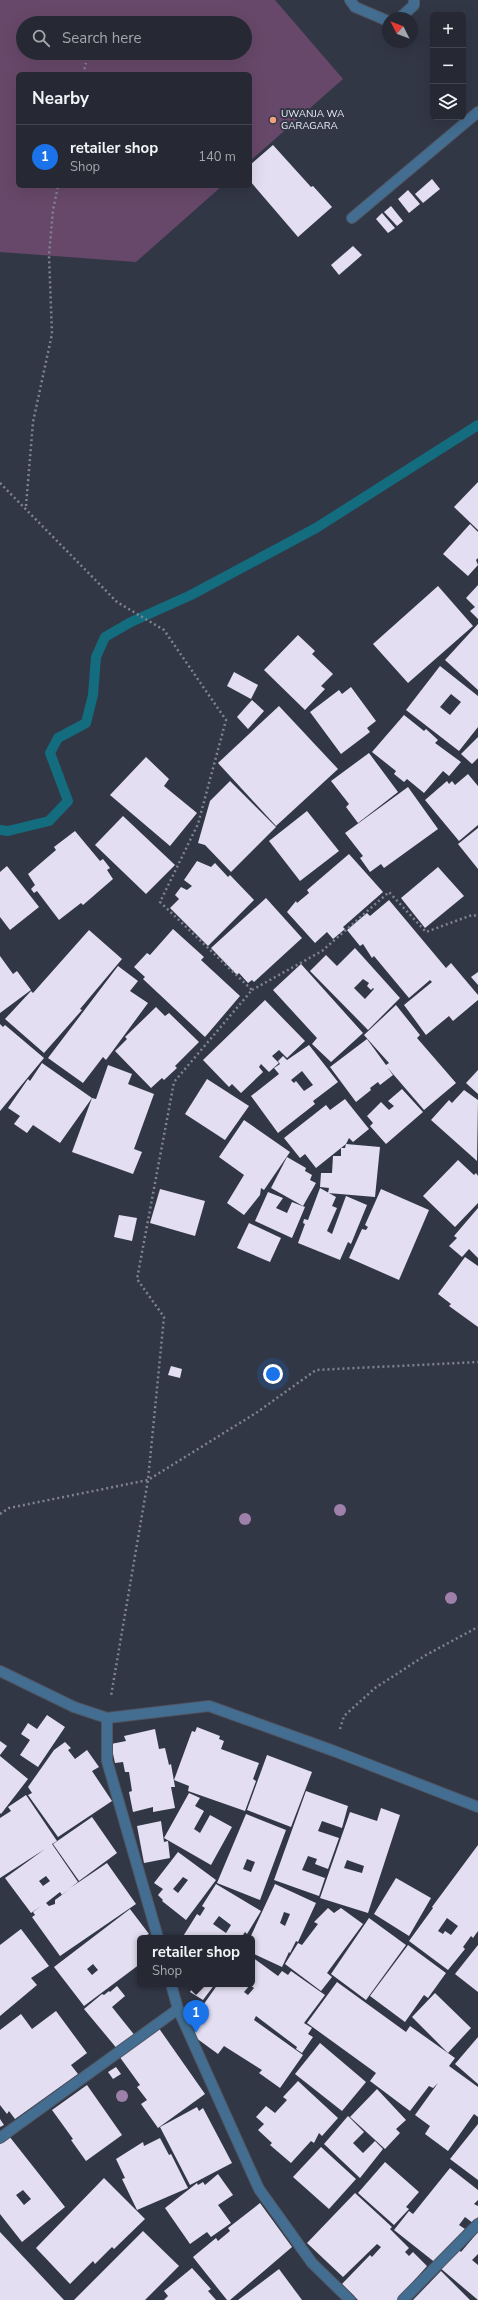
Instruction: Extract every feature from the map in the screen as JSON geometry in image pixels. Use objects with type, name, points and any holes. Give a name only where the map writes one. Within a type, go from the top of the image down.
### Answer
[{"type":"street","points":[[350,0],[355,7],[382,18]]},
{"type":"street","points":[[407,12],[414,6],[414,0]]},
{"type":"street","points":[[352,218],[478,112]]},
{"type":"street","points":[[0,1671],[74,1707],[107,1718],[209,1706],[334,1751],[478,1807]]},
{"type":"street","points":[[107,1718],[107,1761],[157,1935]]},
{"type":"street","points":[[172,1987],[178,2009],[259,2188],[312,2264],[350,2300]]},
{"type":"street","points":[[0,2138],[178,2009]]},
{"type":"street","points":[[403,2300],[478,2224]]},
{"type":"path","points":[[84,72],[86,63]]},
{"type":"path","points":[[26,506],[33,422],[52,334],[49,255],[53,210],[58,188]]},
{"type":"path","points":[[0,483],[26,506],[116,602],[164,630],[226,720],[198,824],[160,902],[252,990]]},
{"type":"path","points":[[107,1718],[148,1480],[164,1317],[137,1279],[174,1082],[252,990],[322,951],[389,892],[426,932],[472,915],[478,916]]},
{"type":"path","points":[[0,1514],[9,1508],[148,1480],[256,1413],[316,1370],[478,1362]]},
{"type":"path","points":[[334,1751],[344,1716],[375,1688],[426,1655],[478,1627]]},
{"type":"shaded area","name":"UWANJA WA GARAGARA","points":[[0,0],[275,0],[343,79],[252,159],[252,72],[16,72],[16,188],[220,188],[136,262],[0,252]]},
{"type":"building","points":[[273,145],[311,187],[313,186],[332,207],[298,237],[252,183],[252,163]]},
{"type":"building","points":[[432,179],[440,189],[423,203],[415,194]]},
{"type":"building","points":[[408,190],[420,204],[409,213],[398,199]]},
{"type":"building","points":[[391,206],[403,221],[397,226],[384,212]]},
{"type":"building","points":[[382,213],[395,228],[388,233],[376,219]]},
{"type":"building","points":[[353,246],[362,255],[339,275],[331,265]]},
{"type":"building","points":[[478,482],[478,530],[454,507]]},
{"type":"building","points":[[470,524],[478,532],[478,558],[476,560],[478,565],[468,576],[443,554]]},
{"type":"building","points":[[478,585],[478,619],[470,611],[475,607],[466,598]]},
{"type":"building","points":[[438,586],[473,626],[408,683],[373,644]]},
{"type":"building","points":[[478,624],[478,690],[445,660]]},
{"type":"building","points":[[298,635],[315,651],[312,654],[333,674],[321,686],[325,689],[305,710],[264,670]]},
{"type":"building","points":[[440,666],[478,696],[478,727],[459,751],[406,710]],"holes":[[[451,694],[461,702],[450,715],[440,707]]]},
{"type":"building","points":[[234,672],[258,685],[251,699],[227,686]]},
{"type":"building","points":[[351,687],[376,721],[367,728],[370,732],[341,754],[310,712],[339,690],[342,694]]},
{"type":"building","points":[[252,700],[264,711],[248,729],[237,717]]},
{"type":"building","points":[[279,706],[338,769],[276,826],[218,763]]},
{"type":"building","points":[[404,715],[424,731],[426,729],[438,740],[435,743],[461,762],[449,776],[443,771],[424,793],[407,779],[404,782],[394,774],[396,771],[372,752]]},
{"type":"building","points":[[478,737],[478,758],[472,764],[461,754]]},
{"type":"building","points":[[369,753],[398,792],[358,823],[346,807],[349,804],[331,781]]},
{"type":"building","points":[[146,757],[169,779],[164,786],[197,813],[170,846],[110,795]]},
{"type":"building","points":[[468,774],[478,786],[478,825],[459,841],[425,800],[447,781],[449,784],[452,781],[455,785]]},
{"type":"building","points":[[230,781],[276,827],[231,872],[205,845],[198,843],[210,801]]},
{"type":"building","points":[[408,787],[438,829],[384,868],[381,864],[370,872],[360,858],[363,856],[345,833]]},
{"type":"building","points":[[307,811],[339,851],[300,881],[269,841]]},
{"type":"building","points":[[123,816],[175,865],[146,894],[95,845]]},
{"type":"building","points":[[478,828],[478,869],[458,844]]},
{"type":"building","points":[[75,831],[100,861],[103,859],[110,868],[107,870],[113,879],[83,905],[81,903],[59,920],[37,891],[34,893],[31,889],[35,885],[28,874],[56,850],[54,847]]},
{"type":"building","points":[[349,854],[383,892],[343,927],[345,929],[333,939],[327,932],[315,943],[287,912],[296,901],[297,903],[309,893],[307,890]]},
{"type":"building","points":[[197,861],[211,867],[215,863],[228,877],[230,875],[254,900],[208,946],[170,908],[179,899],[175,895],[181,887],[187,890],[192,886],[184,880]]},
{"type":"building","points":[[7,866],[39,907],[10,930],[0,917],[0,872]]},
{"type":"building","points":[[438,867],[464,896],[425,928],[401,898]]},
{"type":"building","points":[[266,898],[302,938],[254,982],[252,980],[248,983],[239,973],[237,975],[211,948]]},
{"type":"building","points":[[389,900],[446,968],[451,963],[478,995],[478,1000],[453,1021],[449,1016],[426,1035],[404,1005],[432,982],[430,980],[409,998],[374,956],[372,958],[363,944],[360,946],[347,930],[367,913],[370,916]]},
{"type":"building","points":[[173,929],[204,957],[201,960],[240,996],[205,1037],[143,979],[145,977],[134,967],[147,953],[150,955]]},
{"type":"building","points":[[89,930],[122,959],[80,1009],[82,1010],[44,1053],[5,1019],[31,991],[33,993]]},
{"type":"building","points":[[355,948],[400,998],[368,1030],[310,971],[326,955],[337,966]],"holes":[[[363,979],[369,983],[367,986],[371,990],[373,988],[374,989],[365,999],[354,988]]]},
{"type":"building","points":[[0,956],[13,974],[17,971],[31,990],[0,1013]]},
{"type":"building","points":[[301,964],[363,1033],[331,1062],[312,1044],[317,1038],[273,990]]},
{"type":"building","points":[[118,966],[138,981],[130,991],[148,1003],[106,1060],[103,1057],[83,1083],[48,1058]]},
{"type":"building","points":[[478,972],[478,985],[471,977]]},
{"type":"building","points":[[265,1000],[305,1041],[287,1058],[279,1050],[272,1056],[279,1063],[269,1072],[261,1064],[259,1067],[263,1072],[241,1093],[232,1084],[229,1087],[203,1060]]},
{"type":"building","points":[[396,1005],[420,1035],[417,1038],[456,1083],[424,1110],[387,1067],[393,1075],[380,1085],[378,1082],[370,1088],[371,1090],[356,1102],[330,1067],[367,1039],[386,1065],[389,1063],[364,1035]]},
{"type":"building","points":[[156,1007],[165,1016],[169,1013],[199,1042],[175,1066],[177,1068],[164,1080],[162,1078],[151,1088],[115,1051],[127,1039],[125,1037]]},
{"type":"building","points":[[0,1024],[3,1027],[5,1025],[44,1058],[0,1111]]},
{"type":"building","points":[[309,1045],[338,1082],[313,1101],[315,1104],[278,1133],[251,1096],[279,1074],[274,1068],[280,1064],[278,1061],[283,1056],[287,1060]],"holes":[[[302,1071],[313,1085],[304,1091],[296,1081],[294,1083],[291,1080]]]},
{"type":"building","points":[[42,1063],[92,1098],[60,1143],[33,1125],[27,1133],[14,1124],[20,1116],[8,1108],[28,1079],[30,1081]]},
{"type":"building","points":[[108,1065],[132,1074],[128,1084],[154,1094],[134,1149],[142,1152],[133,1174],[72,1152],[92,1098],[96,1099]]},
{"type":"building","points":[[478,1070],[478,1094],[466,1083]]},
{"type":"building","points":[[207,1079],[249,1106],[225,1140],[185,1114]]},
{"type":"building","points":[[402,1089],[423,1112],[386,1144],[370,1126],[373,1123],[367,1116],[381,1102],[389,1110],[394,1106],[388,1101]]},
{"type":"building","points":[[464,1090],[478,1100],[477,1161],[431,1120],[449,1100],[452,1103]]},
{"type":"building","points":[[345,1099],[369,1129],[353,1142],[349,1138],[346,1144],[316,1168],[305,1154],[300,1158],[284,1138],[326,1105],[330,1110]]},
{"type":"building","points":[[244,1120],[290,1152],[264,1190],[261,1188],[260,1195],[244,1215],[227,1203],[244,1175],[219,1157]]},
{"type":"building","points":[[346,1144],[380,1147],[375,1197],[328,1193],[329,1188],[320,1187],[321,1173],[332,1173],[333,1156],[341,1156],[341,1148],[345,1148]]},
{"type":"building","points":[[287,1157],[306,1168],[305,1171],[312,1175],[310,1180],[316,1183],[303,1206],[271,1188]]},
{"type":"building","points":[[458,1160],[474,1175],[476,1173],[478,1176],[478,1203],[455,1227],[423,1196]]},
{"type":"building","points":[[320,1188],[336,1197],[332,1206],[337,1208],[327,1231],[332,1234],[346,1196],[367,1205],[351,1244],[348,1242],[340,1260],[298,1243],[305,1224],[303,1223],[304,1219],[308,1220]]},
{"type":"building","points":[[160,1189],[205,1201],[195,1236],[150,1223]]},
{"type":"building","points":[[381,1189],[429,1210],[399,1280],[349,1258],[362,1229],[366,1230],[368,1227],[365,1225]]},
{"type":"building","points":[[268,1192],[283,1198],[276,1208],[287,1213],[292,1202],[305,1207],[292,1238],[255,1221]]},
{"type":"building","points":[[478,1208],[478,1258],[469,1249],[462,1257],[449,1246],[457,1238],[454,1236]]},
{"type":"building","points":[[119,1215],[137,1218],[132,1241],[114,1237]]},
{"type":"building","points":[[249,1223],[281,1238],[270,1262],[237,1248]]},
{"type":"building","points":[[465,1257],[478,1266],[478,1327],[449,1306],[451,1304],[438,1294]]},
{"type":"building","points":[[171,1366],[182,1369],[180,1378],[168,1375]]},
{"type":"building","points":[[47,1715],[65,1727],[38,1767],[20,1755],[30,1740],[21,1734],[28,1723],[37,1729]]},
{"type":"building","points":[[197,1727],[220,1736],[219,1739],[224,1741],[221,1749],[259,1763],[253,1779],[256,1781],[245,1811],[188,1791],[189,1786],[174,1780],[192,1731],[195,1732]]},
{"type":"building","points":[[155,1729],[159,1749],[165,1748],[169,1765],[171,1764],[175,1787],[171,1787],[175,1808],[153,1812],[153,1807],[133,1812],[129,1792],[132,1791],[129,1772],[125,1772],[123,1762],[115,1763],[111,1744],[126,1741],[124,1736]]},
{"type":"building","points":[[0,1741],[7,1746],[0,1755]]},
{"type":"building","points":[[65,1742],[71,1748],[68,1750],[75,1759],[87,1750],[99,1767],[92,1771],[112,1801],[58,1837],[28,1795],[32,1793],[28,1787],[54,1750]]},
{"type":"building","points":[[267,1755],[312,1772],[291,1827],[247,1810]]},
{"type":"building","points":[[0,1756],[28,1779],[1,1814],[0,1813]]},
{"type":"building","points":[[306,1791],[348,1806],[342,1828],[322,1821],[318,1831],[339,1838],[328,1869],[315,1864],[317,1859],[308,1856],[302,1870],[325,1878],[319,1896],[274,1880]]},
{"type":"building","points":[[189,1793],[200,1798],[195,1806],[204,1811],[194,1829],[200,1833],[210,1815],[232,1827],[211,1865],[164,1838]]},
{"type":"building","points":[[26,1795],[57,1841],[52,1844],[78,1882],[70,1888],[107,1863],[136,1904],[60,1956],[32,1917],[35,1915],[33,1912],[41,1906],[31,1913],[5,1878],[45,1849],[0,1878],[0,1818],[11,1811],[8,1807]],"holes":[[[46,1876],[50,1881],[43,1886],[39,1881]],[[60,1892],[62,1895],[55,1900],[55,1904],[49,1906],[46,1903]]]},
{"type":"building","points":[[381,1808],[400,1815],[368,1913],[320,1898],[350,1812],[377,1821]],"holes":[[[347,1860],[364,1866],[362,1873],[344,1868]]]},
{"type":"building","points":[[246,1814],[286,1830],[260,1900],[217,1883]],"holes":[[[247,1859],[255,1862],[251,1872],[243,1869]]]},
{"type":"building","points":[[92,1817],[117,1853],[79,1881],[53,1844]]},
{"type":"building","points":[[161,1821],[164,1842],[168,1841],[170,1858],[144,1863],[137,1826]]},
{"type":"building","points":[[478,1845],[478,1931],[473,1938],[471,1936],[463,1947],[465,1949],[448,1970],[409,1941],[433,1908],[432,1907]],"holes":[[[447,1918],[458,1926],[451,1935],[445,1931],[443,1934],[438,1931]]]},
{"type":"building","points":[[178,1852],[216,1880],[186,1920],[162,1901],[163,1900],[158,1895],[163,1889],[154,1883]],"holes":[[[183,1877],[188,1880],[178,1893],[173,1889]]]},
{"type":"building","points":[[396,1878],[431,1898],[409,1936],[374,1914]]},
{"type":"building","points":[[216,1884],[261,1911],[247,1934],[245,1932],[243,1935],[184,1935],[197,1914],[200,1916],[205,1908],[202,1906]],"holes":[[[219,1916],[231,1925],[226,1933],[213,1924]]]},
{"type":"building","points":[[275,1884],[316,1903],[298,1942],[296,1941],[282,1967],[255,1954],[255,1935],[251,1935]],"holes":[[[284,1912],[290,1914],[285,1926],[280,1923]]]},
{"type":"building","points":[[328,1908],[334,1913],[341,1908],[363,1924],[327,1973],[332,1977],[321,1991],[285,1964],[298,1943],[302,1945],[318,1924],[314,1922]]},
{"type":"building","points":[[130,1909],[149,1934],[137,1935],[137,1966],[84,2006],[54,1967]],"holes":[[[93,1964],[98,1970],[92,1975],[87,1969]]]},
{"type":"building","points":[[369,1918],[406,1945],[366,2000],[331,1974]]},
{"type":"building","points":[[21,1929],[49,1966],[31,1978],[37,1985],[0,2016],[0,1945]]},
{"type":"building","points":[[408,1945],[446,1973],[428,1998],[424,1995],[405,2022],[370,1996]]},
{"type":"building","points":[[478,1945],[478,1992],[455,1974]]},
{"type":"building","points":[[255,1959],[278,1976],[282,1971],[288,1975],[291,1971],[325,1995],[304,2023],[312,2028],[308,2034],[313,2037],[302,2053],[296,2049],[297,2047],[256,2016],[254,2020],[303,2055],[280,2088],[259,2073],[262,2070],[224,2046],[218,2054],[192,2035],[201,2022],[194,2018],[216,1987],[248,1987],[244,1992],[248,1995],[254,1988],[253,1987],[255,1987]]},
{"type":"building","points":[[337,1982],[406,2032],[410,2026],[455,2058],[449,2066],[478,2087],[478,2117],[474,2114],[448,2151],[425,2134],[430,2126],[415,2115],[438,2083],[433,2088],[429,2086],[410,2111],[370,2081],[376,2073],[307,2023]]},
{"type":"building","points":[[117,1986],[125,1996],[112,2007],[136,2037],[119,2051],[84,2009],[102,1994],[104,1995],[109,1991],[110,1992]]},
{"type":"building","points":[[193,1987],[213,1987],[203,2000],[190,1992]]},
{"type":"building","points":[[435,1993],[471,2028],[448,2053],[412,2017]]},
{"type":"building","points":[[56,2011],[87,2053],[71,2065],[78,2074],[15,2119],[9,2111],[7,2114],[0,2105],[0,2030],[21,2014],[32,2029]]},
{"type":"building","points":[[158,2027],[205,2094],[158,2128],[141,2104],[147,2100],[137,2087],[140,2085],[119,2056]]},
{"type":"building","points":[[478,2037],[478,2084],[455,2064]]},
{"type":"building","points":[[320,2043],[366,2082],[342,2111],[295,2074]]},
{"type":"building","points":[[116,2067],[121,2074],[113,2079],[108,2072]]},
{"type":"building","points":[[298,2081],[338,2118],[322,2136],[319,2133],[314,2143],[311,2141],[291,2163],[270,2145],[272,2143],[258,2130],[264,2124],[256,2117],[266,2106],[275,2113],[287,2100],[283,2097]]},
{"type":"building","points":[[87,2085],[122,2135],[86,2161],[71,2140],[73,2139],[52,2110]]},
{"type":"building","points":[[377,2089],[406,2120],[396,2129],[400,2133],[385,2149],[350,2117]]},
{"type":"building","points":[[197,2107],[199,2111],[203,2108],[232,2163],[190,2185],[160,2127]]},
{"type":"building","points":[[348,2116],[364,2132],[353,2143],[363,2153],[375,2141],[383,2149],[360,2178],[324,2144]]},
{"type":"building","points":[[0,2119],[4,2125],[0,2127]]},
{"type":"building","points":[[478,2124],[478,2180],[450,2159]]},
{"type":"building","points":[[9,2136],[65,2207],[22,2242],[0,2214],[0,2144]],"holes":[[[23,2190],[31,2199],[24,2205],[16,2195]]]},
{"type":"building","points":[[160,2138],[169,2155],[171,2154],[188,2188],[137,2210],[122,2179],[125,2178],[116,2159],[143,2142],[144,2146]]},
{"type":"building","points":[[321,2147],[356,2179],[329,2209],[293,2177]]},
{"type":"building","points":[[385,2162],[419,2192],[406,2207],[409,2209],[394,2225],[358,2193]]},
{"type":"building","points":[[450,2168],[478,2190],[478,2200],[474,2204],[478,2206],[478,2217],[473,2223],[465,2217],[459,2225],[465,2229],[437,2264],[394,2230],[409,2211],[413,2214]]},
{"type":"building","points":[[218,2174],[233,2195],[218,2205],[231,2223],[211,2237],[207,2232],[190,2244],[165,2208],[197,2183],[198,2185],[203,2182],[205,2185]]},
{"type":"building","points":[[104,2178],[145,2219],[114,2249],[112,2247],[95,2264],[93,2261],[70,2284],[36,2248]]},
{"type":"building","points":[[355,2193],[392,2227],[390,2229],[409,2248],[405,2252],[409,2256],[413,2252],[427,2266],[397,2300],[358,2300],[342,2284],[370,2255],[372,2257],[381,2247],[377,2244],[343,2277],[307,2243]]},
{"type":"building","points":[[260,2203],[292,2247],[230,2300],[227,2300],[193,2257],[216,2238],[218,2241],[230,2231],[228,2228]]},
{"type":"building","points":[[143,2231],[179,2266],[145,2300],[74,2300]]},
{"type":"building","points":[[0,2232],[64,2300],[0,2300]]},
{"type":"building","points":[[478,2232],[478,2254],[472,2260],[478,2265],[478,2300],[439,2267],[456,2247],[461,2252]]},
{"type":"building","points":[[192,2268],[211,2289],[208,2291],[216,2300],[164,2300],[168,2296],[164,2291]]},
{"type":"building","points":[[279,2269],[302,2300],[238,2300]]},
{"type":"building","points":[[441,2271],[470,2300],[413,2300]]},
{"type":"waterway","points":[[0,830],[8,831],[49,821],[68,801],[50,753],[58,738],[86,723],[93,695],[96,657],[105,637],[131,622],[191,595],[316,528],[478,425]]},
{"type":"place","name":"UWANJA WA GARAGARA","points":[[273,120]]},
{"type":"place","name":"retailer shop","points":[[196,2033]]}]
